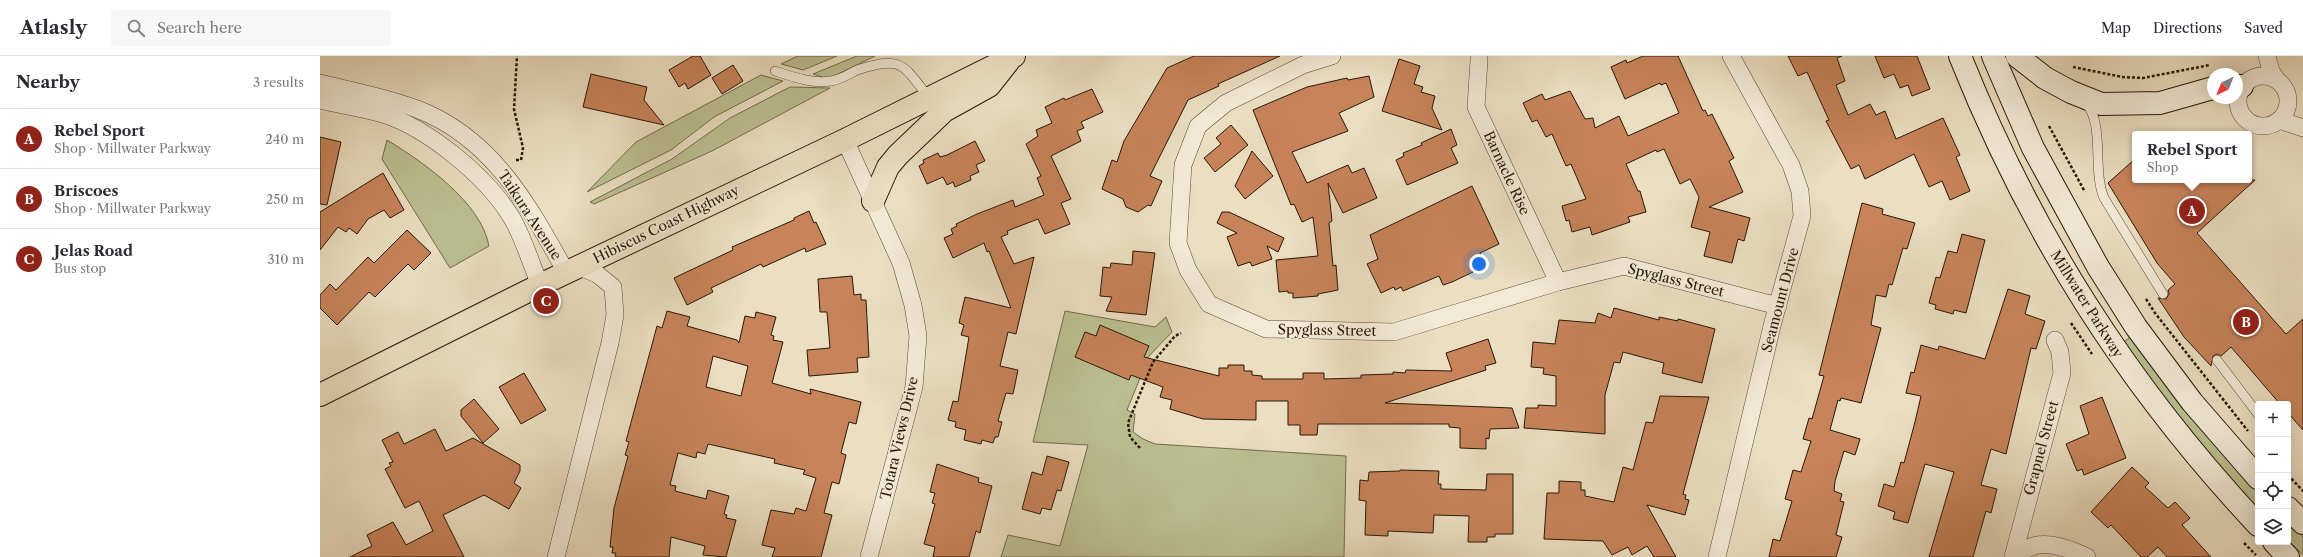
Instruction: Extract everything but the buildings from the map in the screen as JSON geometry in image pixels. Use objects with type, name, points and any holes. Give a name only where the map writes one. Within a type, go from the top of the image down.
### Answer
[{"type":"main road","points":[[873,201],[888,167],[898,155],[944,111],[989,86],[1013,56]]},
{"type":"main road","name":"Hibiscus Coast Highway","points":[[320,395],[572,269],[845,140],[1013,56]]},
{"type":"main road","name":"Millwater Parkway","points":[[1960,56],[2013,179],[2064,270],[2099,327],[2157,408],[2221,485],[2255,522]]},
{"type":"main road","name":"Millwater Parkway","points":[[1993,56],[2033,148],[2102,274],[2136,327],[2192,402],[2255,475]]},
{"type":"main road","points":[[2017,56],[2045,78],[2080,96],[2101,104],[2160,103],[2207,90]]},
{"type":"main road","points":[[2289,509],[2303,523]]},
{"type":"main road","points":[[2277,545],[2288,557]]},
{"type":"street","name":"Spyglass Street","points":[[1332,56],[1303,65],[1226,103],[1198,126],[1183,165],[1178,243],[1188,270],[1209,304],[1266,329],[1394,332],[1558,282],[1624,266],[1778,306]]},
{"type":"street","name":"Seamount Drive","points":[[1717,557],[1778,306],[1802,216],[1800,192],[1791,165],[1732,56]]},
{"type":"street","points":[[2239,104],[2243,116],[2249,122],[2264,126],[2279,120],[2287,107],[2281,86],[2271,71],[2266,56]]},
{"type":"street","name":"Barnacle Rise","points":[[1480,60],[1476,107],[1558,282]]},
{"type":"street","points":[[2243,84],[2254,77],[2269,76],[2281,86],[2303,99]]},
{"type":"street","name":"Taikura Avenue","points":[[320,83],[418,110],[450,125],[480,147],[496,162],[572,269]]},
{"type":"street","name":"Taikura Avenue","points":[[320,100],[383,114],[423,134],[449,151],[485,183],[511,215],[540,285]]},
{"type":"street","points":[[2279,120],[2303,128]]},
{"type":"street","name":"Totara Views Drive","points":[[845,140],[900,262],[913,305],[918,336],[914,387],[869,557]]},
{"type":"street","points":[[556,557],[610,343],[615,315],[613,287],[597,274],[572,269]]},
{"type":"street","name":"Grapnel Street","points":[[2013,557],[2062,373],[2060,352],[2055,340]]},
{"type":"street","points":[[2017,557],[2021,552],[2034,546],[2052,545],[2087,557]]},
{"type":"lane","points":[[774,71],[816,82],[833,81],[878,60],[889,59],[903,64],[929,98]]},
{"type":"lane","points":[[2080,96],[2091,109],[2096,125],[2099,187],[2104,198],[2163,294]]},
{"type":"lane","points":[[2217,360],[2255,410]]},
{"type":"path","points":[[496,162],[521,160],[523,148],[514,109],[517,56]]},
{"type":"path","points":[[2066,66],[2122,77],[2143,78],[2210,65]]},
{"type":"path","points":[[1140,448],[1130,437],[1128,422],[1153,362],[1175,336],[1181,333]]},
{"type":"path","points":[[2291,478],[2303,490]]},
{"type":"green space","points":[[798,56],[837,56],[803,70],[781,64]]},
{"type":"green space","points":[[857,56],[875,56],[828,79],[813,74]]},
{"type":"green space","points":[[761,75],[783,81],[714,117],[671,150],[587,192],[636,142]]},
{"type":"green space","points":[[790,87],[830,88],[712,151],[594,204],[590,202],[672,159],[730,118]]},
{"type":"green space","points":[[387,140],[433,172],[463,199],[475,214],[484,230],[489,246],[450,268],[382,159]]},
{"type":"green space","points":[[1065,311],[1155,327],[1166,317],[1172,332],[1149,356],[1127,410],[1135,414],[1133,432],[1143,439],[1155,444],[1346,456],[1344,557],[1001,557],[1008,535],[1060,546],[1088,445],[1033,442]]},
{"type":"green space","points":[[2132,336],[2215,444],[2255,488],[2255,507],[2204,450],[2122,343]]},
{"type":"green space","points":[[2291,525],[2303,537],[2303,555],[2291,543]]},
{"type":"place","name":"Rebel Sport","points":[[2192,211]]},
{"type":"place","name":"Jelas Road","points":[[546,301]]},
{"type":"place","name":"Briscoes","points":[[2246,322]]}]
